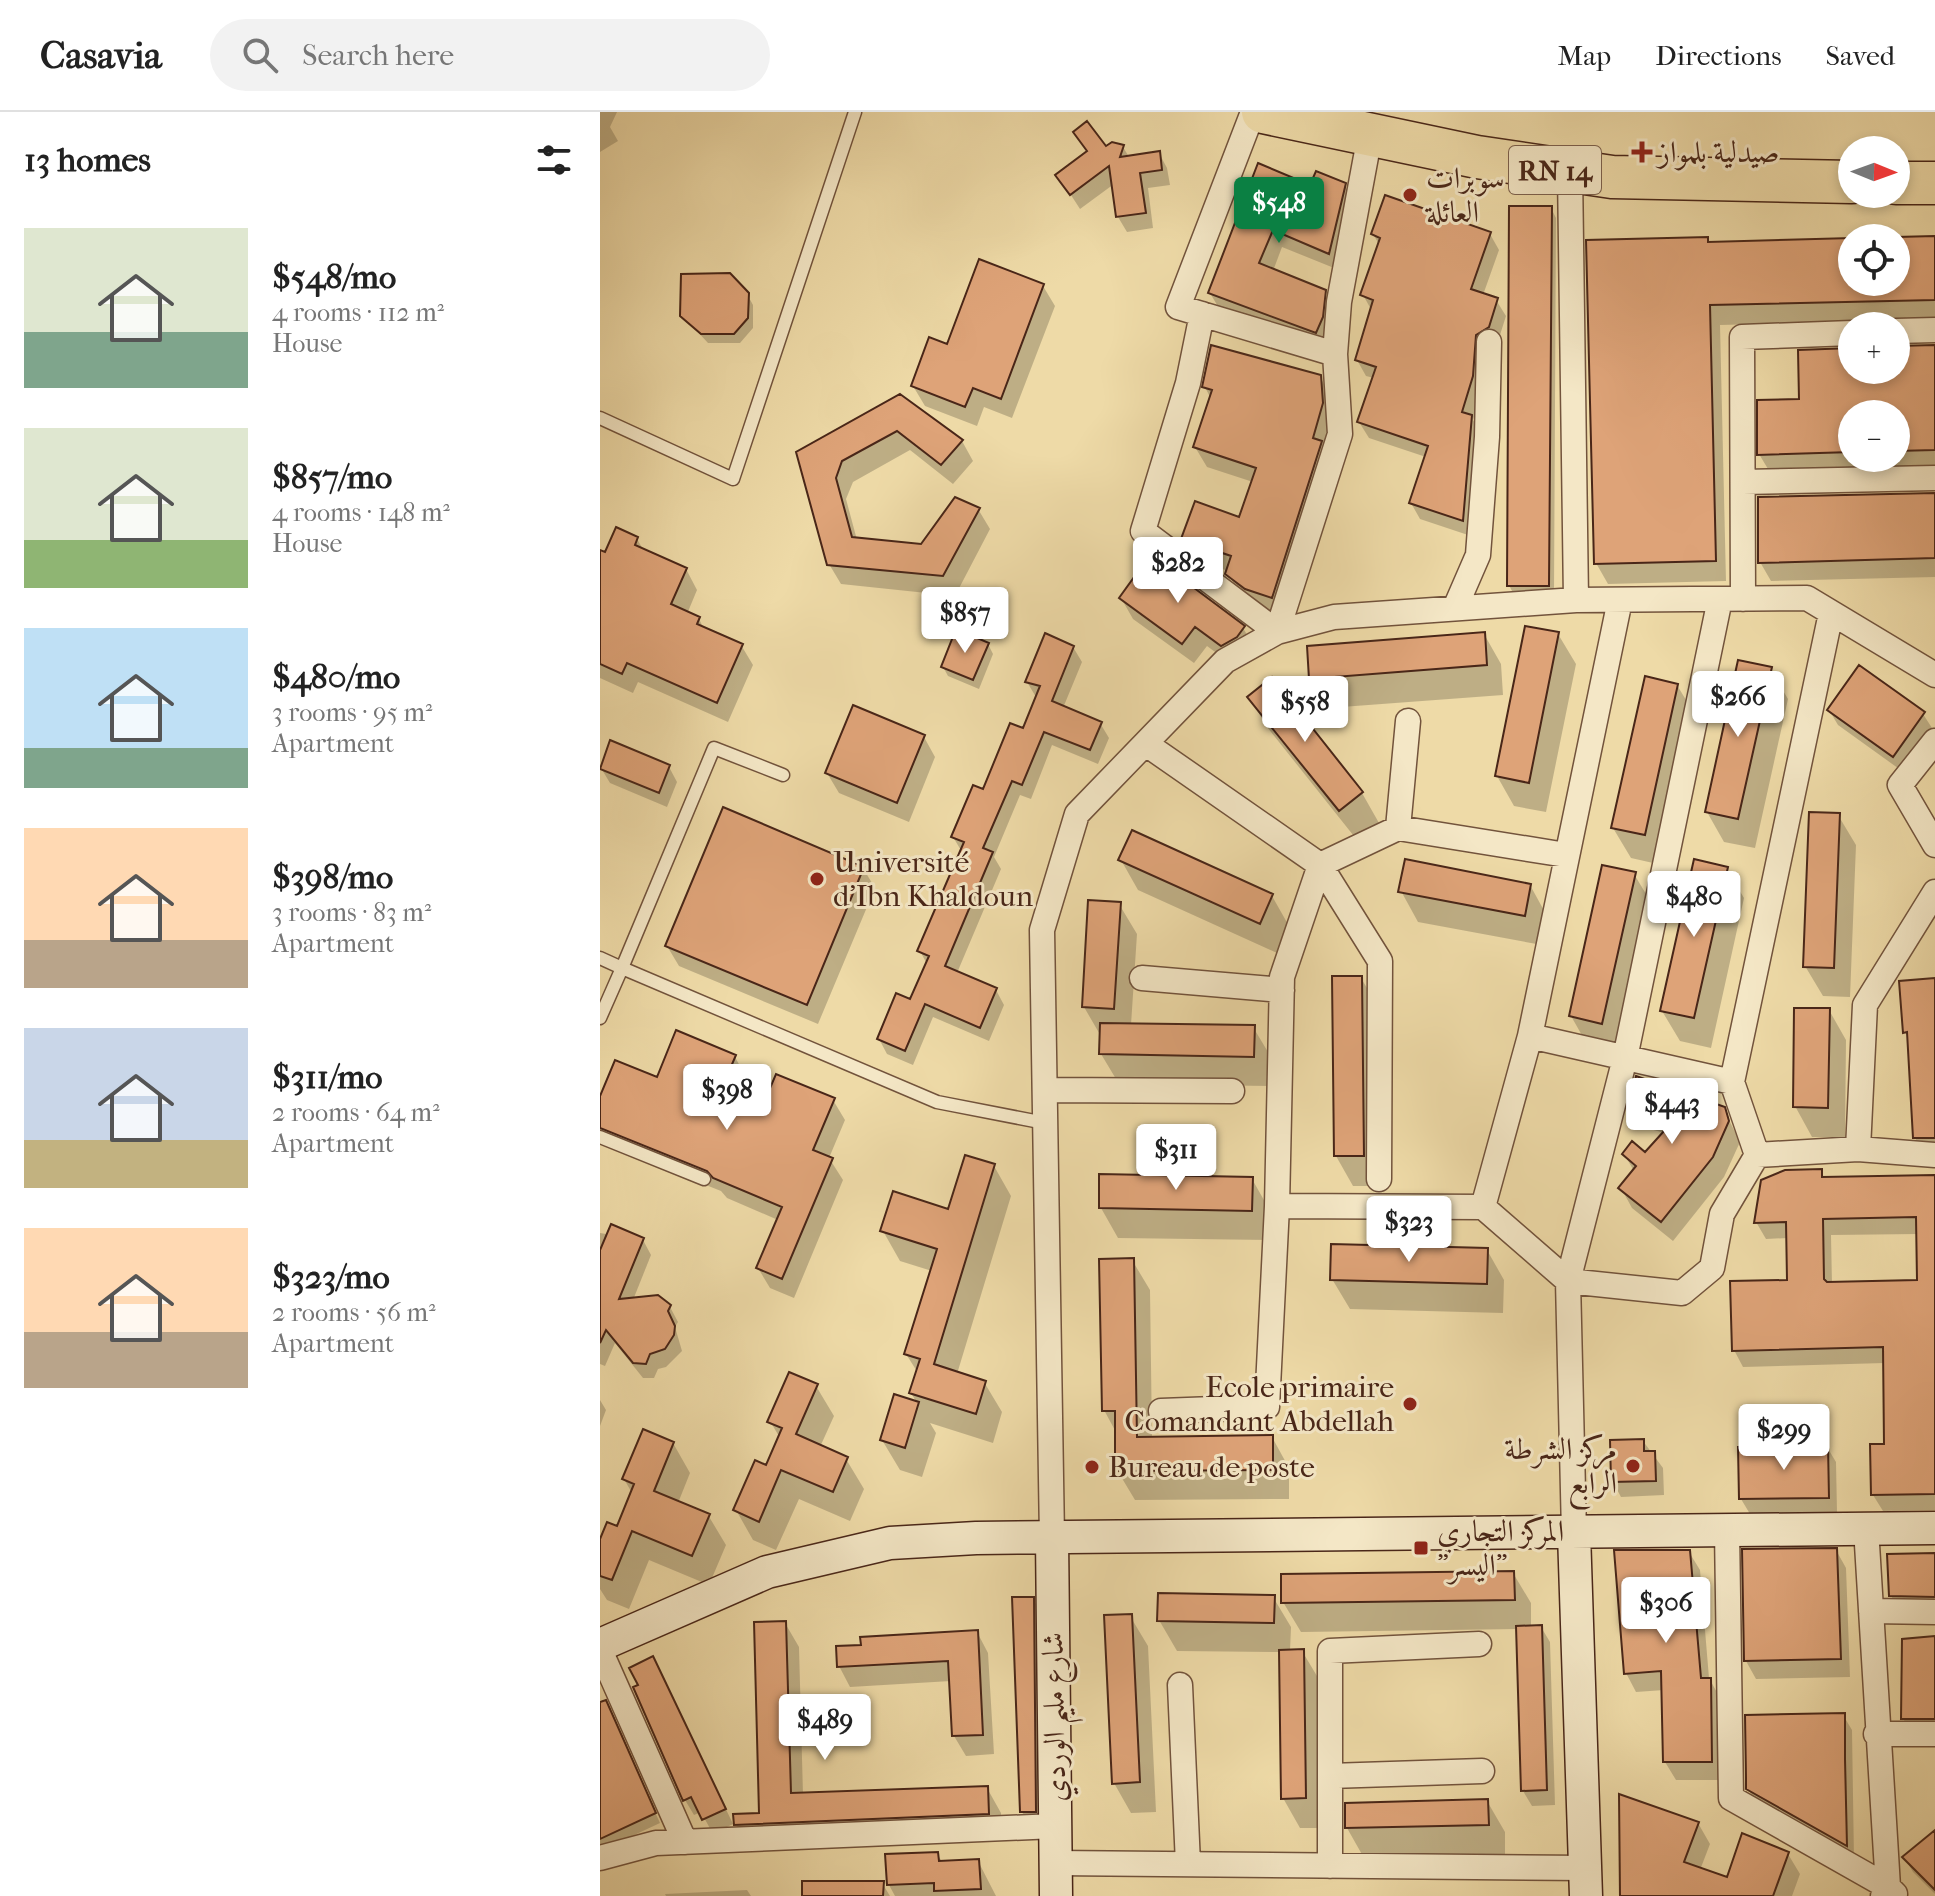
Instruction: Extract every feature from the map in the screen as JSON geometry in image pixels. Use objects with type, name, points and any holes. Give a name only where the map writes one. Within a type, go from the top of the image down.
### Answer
[{"type":"highway","name":"RN 14","points":[[1263,112],[1704,161],[1838,163]]},
{"type":"highway","name":"RN 14","points":[[1378,124],[1570,172],[1733,182],[1838,182]]},
{"type":"highway","points":[[1910,163],[1935,162]]},
{"type":"highway","points":[[1910,183],[1935,183]]},
{"type":"main road","points":[[600,1648],[767,1572],[822,1556],[890,1543],[1052,1538],[1935,1528]]},
{"type":"main road","points":[[1574,1533],[1586,1882]]},
{"type":"main road","name":"شارع مليم الوردي","points":[[1052,1538],[1056,1896]]},
{"type":"street","points":[[1253,112],[1178,307],[1335,354]]},
{"type":"street","points":[[1277,632],[1340,434],[1335,354],[1339,302],[1378,124]]},
{"type":"street","points":[[1570,172],[1576,600]]},
{"type":"street","points":[[1202,314],[1188,383],[1143,531],[1277,632]]},
{"type":"street","points":[[1910,331],[1935,330]]},
{"type":"street","points":[[1574,1533],[1568,1281],[1625,1058],[1732,599],[1743,482],[1742,337],[1838,334]]},
{"type":"street","points":[[1455,608],[1478,555],[1487,437],[1489,342]]},
{"type":"street","points":[[1743,482],[1935,478]]},
{"type":"street","points":[[1052,1538],[1042,930],[1077,814],[1225,661],[1277,632],[1334,617],[1576,600],[1807,598],[1935,675]]},
{"type":"street","points":[[1483,1207],[1530,1036],[1620,600]]},
{"type":"street","points":[[1277,1206],[1483,1207],[1568,1281],[1682,1293],[1712,1268],[1722,1214],[1757,1155],[1732,1082],[1831,613]]},
{"type":"street","points":[[1398,828],[1408,721]]},
{"type":"street","points":[[1935,741],[1900,785],[1935,845]]},
{"type":"street","points":[[1146,744],[1320,865],[1380,961],[1379,1179]]},
{"type":"street","points":[[1161,1411],[1267,1407],[1277,1206],[1282,977],[1320,865],[1398,828],[1566,855]]},
{"type":"street","points":[[1858,1149],[1865,1005],[1935,892]]},
{"type":"street","points":[[1142,978],[1282,990]]},
{"type":"street","points":[[1530,1036],[1732,1082]]},
{"type":"street","points":[[1045,1090],[1232,1091]]},
{"type":"street","points":[[1757,1155],[1858,1149],[1935,1155]]},
{"type":"street","points":[[1866,1528],[1876,1734],[1889,1893]]},
{"type":"street","points":[[1727,1530],[1731,1798],[1889,1893]]},
{"type":"street","points":[[1871,1611],[1935,1612]]},
{"type":"street","points":[[1330,1866],[1330,1651],[1479,1644]]},
{"type":"street","points":[[600,1648],[685,1842]]},
{"type":"street","points":[[1180,1685],[1188,1864]]},
{"type":"street","points":[[1876,1734],[1935,1734]]},
{"type":"street","points":[[1330,1776],[1482,1771]]},
{"type":"street","points":[[600,1858],[656,1843],[1055,1826]]},
{"type":"street","points":[[1055,1863],[1330,1866],[1586,1882]]},
{"type":"lane","points":[[600,418],[733,479],[855,112]]},
{"type":"lane","points":[[600,1018],[714,748],[783,775]]},
{"type":"lane","points":[[600,958],[937,1102],[1045,1123]]},
{"type":"lane","points":[[600,1137],[704,1179]]},
{"type":"building","points":[[1087,121],[1106,146],[1112,142],[1124,145],[1120,157],[1160,151],[1162,170],[1140,173],[1146,213],[1116,217],[1109,166],[1070,195],[1055,175],[1087,151],[1073,132]]},
{"type":"building","points":[[1258,163],[1310,185],[1316,171],[1346,183],[1329,254],[1273,230],[1259,263],[1326,290],[1323,317],[1316,333],[1208,293]]},
{"type":"building","points":[[1385,195],[1491,232],[1471,289],[1498,298],[1489,327],[1476,335],[1473,376],[1462,412],[1472,415],[1463,521],[1409,503],[1428,446],[1357,422],[1376,367],[1355,360],[1373,300],[1360,295],[1380,238],[1371,234]]},
{"type":"building","points":[[1509,206],[1552,206],[1549,586],[1507,586]]},
{"type":"building","points":[[1935,236],[1935,300],[1710,305],[1716,561],[1594,564],[1586,240],[1708,237],[1708,242],[1838,238],[1838,296],[1910,296],[1910,237]]},
{"type":"building","points":[[979,259],[1044,284],[1001,399],[973,388],[965,407],[911,386],[929,337],[947,344]]},
{"type":"building","points":[[730,273],[749,293],[748,318],[734,334],[701,334],[680,316],[681,274]]},
{"type":"building","points":[[1211,345],[1321,375],[1323,403],[1313,438],[1322,441],[1272,598],[1245,589],[1225,574],[1231,556],[1181,539],[1195,501],[1239,517],[1256,468],[1193,447],[1212,390],[1202,387]]},
{"type":"building","points":[[1935,345],[1935,450],[1910,451],[1910,400],[1838,400],[1838,452],[1757,455],[1757,400],[1799,399],[1798,350],[1838,349],[1838,384],[1910,384],[1910,346]]},
{"type":"building","points":[[900,394],[963,440],[941,465],[897,431],[842,461],[836,478],[852,537],[921,544],[955,497],[980,508],[943,576],[827,565],[796,452]]},
{"type":"building","points":[[1935,493],[1935,558],[1758,563],[1758,497]]},
{"type":"building","points":[[616,527],[638,537],[635,545],[687,568],[671,604],[700,617],[697,624],[743,644],[717,703],[627,663],[622,674],[600,664],[600,550],[605,552]]},
{"type":"building","points":[[1150,555],[1245,626],[1237,637],[1221,646],[1195,627],[1182,644],[1119,598]]},
{"type":"building","points":[[1525,626],[1559,632],[1529,783],[1495,776]]},
{"type":"building","points":[[956,629],[989,643],[973,680],[941,667]]},
{"type":"building","points":[[1485,632],[1487,665],[1309,679],[1307,646]]},
{"type":"building","points":[[1045,633],[1074,646],[1052,701],[1102,722],[1090,750],[1044,732],[1022,785],[1012,781],[983,848],[993,852],[945,966],[997,988],[980,1028],[925,1004],[905,1051],[877,1039],[896,993],[910,999],[929,956],[917,951],[964,842],[951,837],[973,785],[983,789],[1010,723],[1023,728],[1040,686],[1025,682]]},
{"type":"building","points":[[1738,660],[1772,667],[1738,819],[1705,812]]},
{"type":"building","points":[[1859,665],[1925,712],[1893,757],[1827,710]]},
{"type":"building","points":[[1645,676],[1678,684],[1645,835],[1611,828]]},
{"type":"building","points":[[1272,677],[1363,792],[1339,811],[1247,697]]},
{"type":"building","points":[[853,705],[925,735],[897,803],[825,773]]},
{"type":"building","points":[[610,740],[670,765],[659,793],[600,769]]},
{"type":"building","points":[[723,807],[864,867],[807,1005],[665,946]]},
{"type":"building","points":[[1809,812],[1840,813],[1834,968],[1803,967]]},
{"type":"building","points":[[1132,830],[1273,894],[1260,924],[1118,860]]},
{"type":"building","points":[[1405,859],[1531,884],[1525,916],[1398,892]]},
{"type":"building","points":[[1694,859],[1728,867],[1694,1018],[1660,1011]]},
{"type":"building","points":[[1602,865],[1636,872],[1602,1024],[1569,1016]]},
{"type":"building","points":[[1088,900],[1121,902],[1114,1009],[1082,1007]]},
{"type":"building","points":[[1332,976],[1362,976],[1364,1156],[1334,1156]]},
{"type":"building","points":[[1935,978],[1935,1138],[1913,1138],[1907,1032],[1903,1033],[1899,981]]},
{"type":"building","points":[[1794,1008],[1830,1008],[1828,1108],[1793,1107]]},
{"type":"building","points":[[1100,1023],[1255,1025],[1254,1057],[1099,1054]]},
{"type":"building","points":[[676,1030],[736,1055],[721,1090],[762,1107],[776,1074],[835,1098],[813,1150],[833,1158],[782,1279],[756,1268],[782,1207],[713,1178],[707,1171],[600,1128],[600,1096],[615,1060],[657,1077]]},
{"type":"building","points":[[1636,1076],[1725,1107],[1729,1121],[1713,1157],[1661,1222],[1618,1188],[1636,1166],[1622,1154],[1632,1141],[1645,1152],[1674,1120],[1628,1107]]},
{"type":"building","points":[[965,1155],[995,1164],[934,1364],[986,1381],[976,1414],[909,1393],[920,1359],[904,1354],[937,1249],[880,1231],[893,1191],[948,1209]]},
{"type":"building","points":[[1822,1169],[1822,1177],[1935,1175],[1935,1494],[1871,1495],[1870,1444],[1884,1444],[1883,1347],[1732,1351],[1730,1281],[1787,1280],[1786,1222],[1754,1223],[1761,1180],[1785,1170]],"holes":[[[1916,1217],[1917,1280],[1827,1282],[1824,1279],[1823,1219]]]},
{"type":"building","points":[[1099,1174],[1253,1177],[1252,1211],[1099,1208]]},
{"type":"building","points":[[611,1224],[644,1238],[619,1299],[658,1295],[671,1305],[668,1311],[675,1326],[674,1335],[665,1349],[650,1354],[646,1364],[633,1363],[606,1330],[600,1343],[600,1250]]},
{"type":"building","points":[[1331,1244],[1488,1248],[1487,1284],[1330,1280]]},
{"type":"building","points":[[1134,1258],[1137,1437],[1273,1435],[1273,1470],[1115,1471],[1115,1411],[1102,1411],[1099,1259]]},
{"type":"building","points":[[789,1372],[818,1384],[796,1434],[848,1457],[833,1492],[781,1470],[759,1522],[733,1510],[755,1460],[766,1465],[782,1428],[767,1422]]},
{"type":"building","points":[[894,1394],[919,1402],[905,1448],[880,1440]]},
{"type":"building","points":[[643,1429],[674,1442],[654,1491],[710,1514],[692,1556],[632,1531],[612,1580],[600,1576],[600,1539],[607,1522],[617,1526],[634,1484],[622,1479]]},
{"type":"building","name":"مركز الشرطة الرابع","points":[[1644,1439],[1644,1451],[1655,1451],[1656,1481],[1611,1482],[1610,1440]]},
{"type":"building","points":[[1828,1445],[1829,1498],[1739,1499],[1738,1447]]},
{"type":"building","points":[[1837,1548],[1841,1659],[1744,1661],[1742,1549]]},
{"type":"building","points":[[1614,1550],[1690,1550],[1701,1678],[1711,1678],[1712,1762],[1663,1762],[1661,1671],[1624,1674]]},
{"type":"building","points":[[1935,1553],[1935,1597],[1889,1596],[1887,1554]]},
{"type":"building","points":[[1514,1571],[1515,1600],[1281,1603],[1281,1574]]},
{"type":"building","points":[[1158,1593],[1275,1595],[1274,1623],[1157,1621]]},
{"type":"building","points":[[1012,1597],[1034,1597],[1036,1812],[1020,1812]]},
{"type":"building","points":[[1132,1614],[1140,1782],[1112,1784],[1104,1615]]},
{"type":"building","points":[[786,1621],[791,1793],[988,1786],[989,1814],[734,1825],[733,1814],[759,1813],[754,1622]]},
{"type":"building","points":[[1542,1625],[1547,1790],[1521,1791],[1516,1626]]},
{"type":"building","points":[[978,1630],[983,1735],[952,1736],[948,1661],[837,1667],[836,1646],[861,1645],[860,1637]]},
{"type":"building","points":[[1935,1636],[1935,1719],[1901,1719],[1902,1639]]},
{"type":"building","points":[[1304,1649],[1306,1798],[1281,1799],[1279,1650]]},
{"type":"building","points":[[653,1656],[726,1809],[702,1820],[691,1797],[683,1801],[633,1687],[638,1685],[629,1668]]},
{"type":"building","points":[[606,1700],[656,1813],[600,1839],[600,1702]]},
{"type":"building","points":[[1845,1713],[1847,1846],[1746,1789],[1745,1715]]},
{"type":"building","points":[[1619,1794],[1699,1822],[1684,1862],[1727,1877],[1742,1833],[1789,1852],[1773,1896],[1620,1896]]},
{"type":"building","points":[[1488,1799],[1489,1825],[1345,1828],[1345,1803]]},
{"type":"building","points":[[1935,1830],[1935,1890],[1902,1857]]},
{"type":"building","points":[[938,1852],[939,1861],[979,1859],[981,1889],[934,1891],[934,1883],[887,1885],[885,1854]]},
{"type":"building","points":[[802,1881],[884,1881],[883,1896],[802,1896]]},
{"type":"place","name":"صيدلية بلمواز","points":[[1642,152]]},
{"type":"place","name":"سوبرات العائلة","points":[[1410,195]]},
{"type":"place","name":"Université d'Ibn Khaldoun","points":[[817,879]]},
{"type":"place","name":"Ecole primaire Comandant Abdellah","points":[[1410,1404]]},
{"type":"place","name":"مركز الشرطة الرابع","points":[[1633,1466]]},
{"type":"place","name":"Bureau de poste","points":[[1092,1467]]},
{"type":"place","name":"المركز التجاري \"اليسر\"","points":[[1421,1548]]}]
